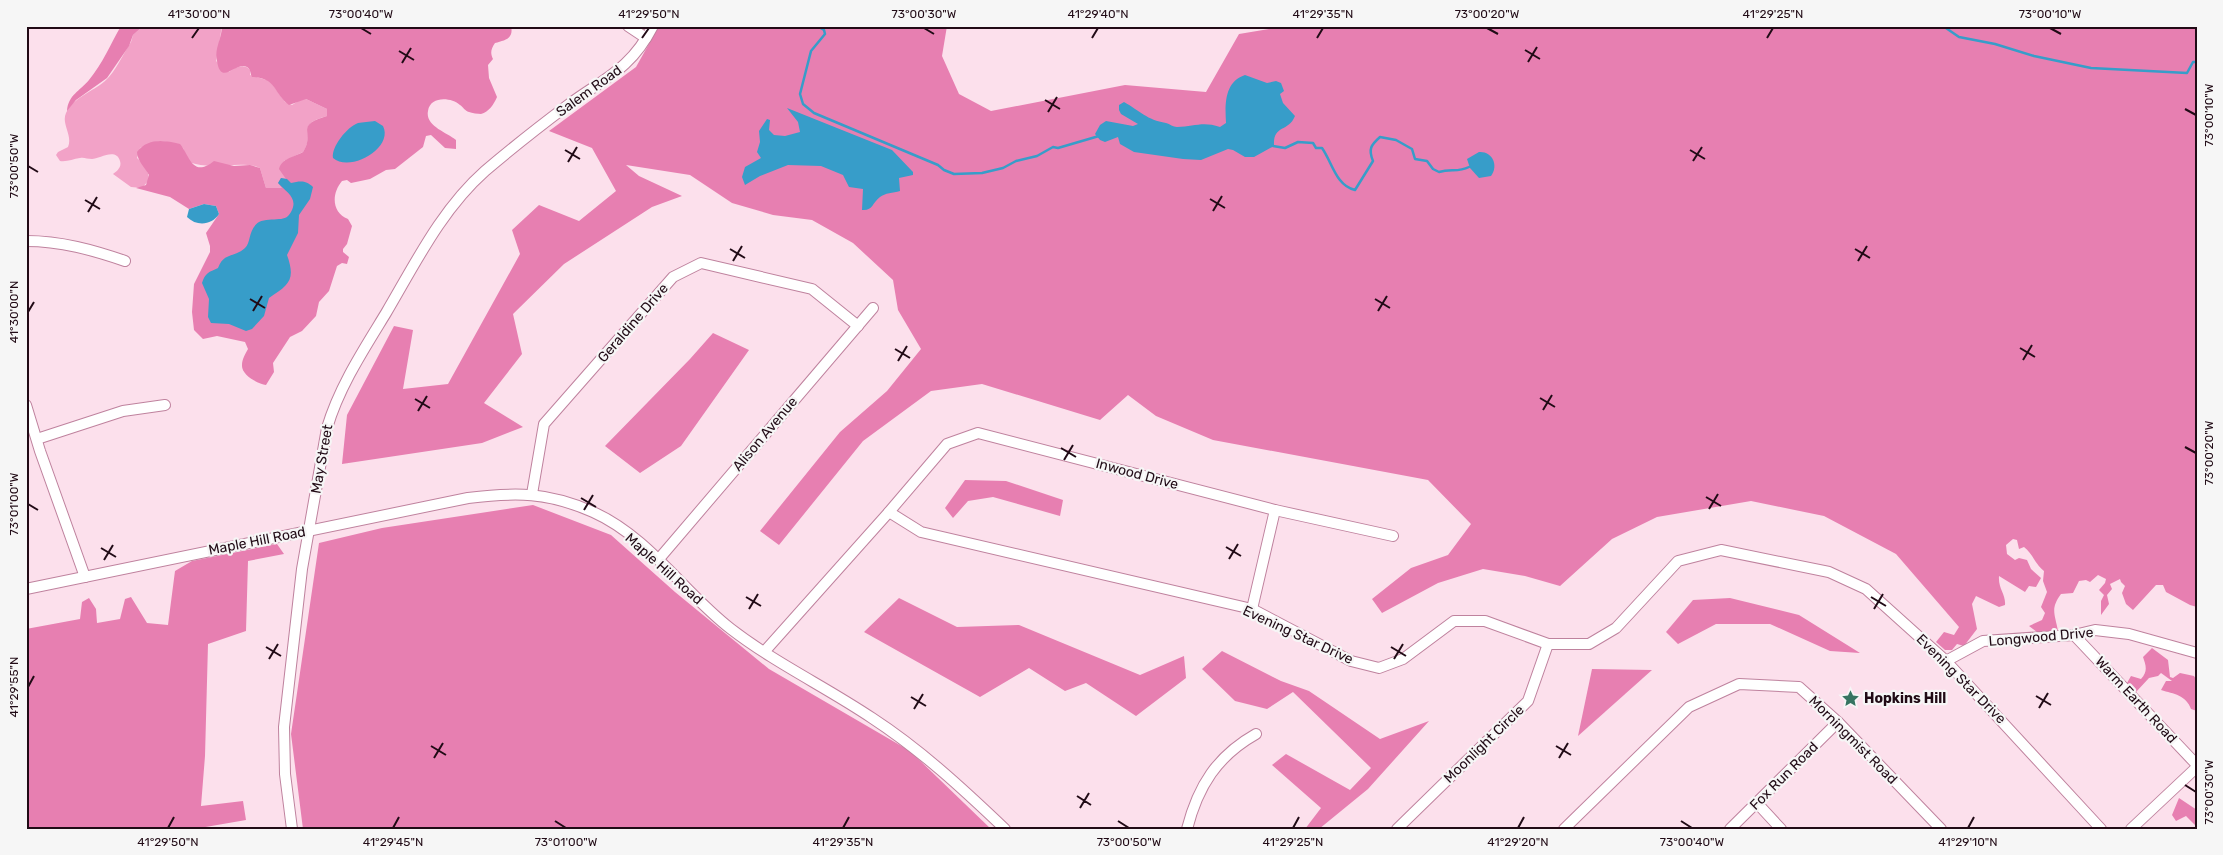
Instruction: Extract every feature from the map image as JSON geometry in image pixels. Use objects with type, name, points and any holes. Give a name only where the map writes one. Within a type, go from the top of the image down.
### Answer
[{"type":"street","points":[[628,26],[646,38]]},
{"type":"street","name":"Salem Road","points":[[515,147],[569,104],[620,70],[636,54],[652,26]]},
{"type":"street","name":"May Street","points":[[292,829],[285,774],[284,726],[297,607],[327,428],[344,388],[425,247],[452,204],[485,171],[515,147]]},
{"type":"street","points":[[26,241],[58,243],[87,249],[125,261]]},
{"type":"street","name":"Geraldine Drive","points":[[532,494],[544,424],[673,276],[701,263],[812,289],[858,326]]},
{"type":"street","name":"Alison Avenue","points":[[658,560],[873,308]]},
{"type":"street","points":[[26,405],[85,577]]},
{"type":"street","points":[[37,439],[123,411],[165,405]]},
{"type":"street","name":"Inwood Drive","points":[[765,651],[889,512],[946,444],[978,433],[1274,510],[1392,536]]},
{"type":"street","name":"Maple Hill Road","points":[[26,589],[468,498],[502,494],[532,494],[569,503],[594,512],[629,535],[731,629],[873,718],[932,760],[1006,829]]},
{"type":"street","points":[[1252,610],[1274,510]]},
{"type":"street","name":"Evening Star Drive","points":[[889,512],[921,532],[1252,610],[1351,661],[1379,668],[1403,660],[1454,621],[1485,621],[1548,644],[1589,644],[1616,628],[1678,561],[1721,550],[1829,572],[1866,589],[1946,661],[2101,829]]},
{"type":"street","name":"Longwood Drive","points":[[1946,661],[1983,641],[2074,635],[2095,630],[2128,634],[2197,653]]},
{"type":"street","name":"Warm Earth Road","points":[[2074,635],[2197,766]]},
{"type":"street","name":"Moonlight Circle","points":[[1397,829],[1528,701],[1548,644]]},
{"type":"street","name":"Morningmist Road","points":[[1564,829],[1689,708],[1739,684],[1799,687],[1838,722],[1941,829]]},
{"type":"street","name":"Fox Run Road","points":[[1730,829],[1838,722]]},
{"type":"street","points":[[1188,829],[1192,808],[1217,764],[1236,745],[1256,734]]},
{"type":"street","points":[[2131,829],[2197,766]]},
{"type":"street","points":[[1757,803],[1781,829]]},
{"type":"shaded area","points":[[121,26],[143,26],[133,35],[129,46],[107,78],[76,100],[67,111],[72,97],[94,74]]},
{"type":"shaded area","points":[[143,26],[222,26],[216,61],[229,72],[243,66],[250,70],[250,75],[270,81],[285,102],[292,105],[303,98],[327,109],[327,116],[317,119],[308,126],[308,140],[303,152],[284,161],[287,179],[282,188],[266,188],[260,168],[255,166],[213,166],[189,162],[183,148],[162,141],[140,148],[137,158],[146,168],[149,180],[142,188],[131,187],[113,174],[120,165],[118,157],[115,155],[60,161],[56,155],[68,147],[69,143],[65,117],[69,107],[109,77],[131,42],[133,35]]},
{"type":"shaded area","points":[[222,26],[511,26],[512,30],[508,38],[495,43],[492,49],[491,55],[493,59],[488,65],[489,78],[497,97],[489,110],[481,114],[472,113],[466,111],[456,102],[446,99],[437,100],[430,106],[428,116],[430,121],[437,128],[456,140],[456,149],[445,148],[431,135],[426,136],[423,147],[395,169],[386,170],[370,179],[351,183],[347,180],[342,181],[338,186],[335,197],[336,208],[348,219],[352,226],[347,244],[343,249],[343,252],[349,257],[347,264],[342,263],[337,266],[329,291],[319,302],[316,316],[302,331],[290,337],[273,363],[274,372],[266,385],[251,378],[242,369],[248,349],[245,342],[217,336],[203,339],[194,330],[192,312],[194,284],[210,252],[206,233],[219,214],[216,206],[204,204],[189,209],[170,197],[136,188],[146,185],[149,175],[140,161],[137,152],[146,144],[162,141],[180,144],[196,166],[207,166],[214,161],[234,166],[250,165],[260,168],[266,188],[282,188],[278,183],[281,178],[286,179],[279,169],[281,165],[286,160],[303,152],[306,145],[308,127],[311,123],[327,116],[327,109],[306,99],[289,105],[270,83],[260,78],[252,77],[247,67],[238,67],[229,72],[222,72],[216,57]]},
{"type":"shaded area","points":[[659,26],[947,26],[942,56],[959,94],[991,111],[1125,85],[1206,92],[1239,34],[1286,26],[2197,26],[2197,607],[2166,592],[2163,585],[2156,585],[2133,610],[2126,604],[2122,593],[2125,586],[2120,579],[2110,584],[2112,589],[2107,595],[2109,604],[2101,615],[2101,601],[2104,595],[2099,590],[2106,579],[2098,575],[2090,582],[2086,580],[2079,581],[2073,593],[2061,594],[2054,608],[2058,631],[2041,635],[2029,626],[2042,620],[2045,613],[2041,607],[2047,592],[2043,581],[2044,571],[2024,547],[2019,549],[2017,540],[2013,539],[2006,545],[2007,554],[2015,560],[2019,558],[2027,560],[2031,569],[2041,578],[2036,587],[2029,586],[2025,592],[1999,576],[2005,605],[1999,607],[1976,596],[1972,604],[1977,629],[1964,646],[1957,644],[1952,650],[1945,650],[1936,642],[1944,632],[1954,635],[1959,627],[1896,554],[1824,516],[1751,501],[1657,517],[1612,539],[1560,586],[1525,576],[1483,569],[1438,583],[1382,613],[1372,599],[1411,568],[1448,555],[1471,524],[1428,480],[1213,440],[1156,416],[1128,395],[1100,420],[982,384],[931,391],[863,441],[779,545],[760,531],[840,432],[887,391],[921,349],[898,310],[893,280],[853,243],[812,220],[773,215],[732,203],[690,175],[626,165],[639,176],[682,196],[652,207],[564,264],[513,314],[522,354],[484,403],[523,427],[482,443],[342,464],[347,415],[394,326],[413,330],[403,389],[448,384],[520,254],[512,230],[539,205],[579,221],[616,191],[592,148],[549,131],[636,67]]},
{"type":"shaded area","points":[[713,333],[749,350],[681,446],[640,473],[605,446]]},
{"type":"shaded area","points":[[965,480],[1006,481],[1063,500],[1060,516],[993,497],[968,501],[953,518],[945,508]]},
{"type":"shaded area","points":[[533,505],[611,535],[675,592],[769,669],[910,751],[991,829],[303,829],[291,734],[319,543],[382,528]]},
{"type":"shaded area","points":[[277,544],[284,554],[248,561],[246,631],[208,644],[205,756],[201,806],[243,801],[246,820],[194,829],[26,829],[26,629],[80,619],[82,602],[89,598],[96,609],[97,623],[120,619],[125,599],[131,597],[147,623],[168,625],[175,571],[192,561]]},
{"type":"shaded area","points":[[899,598],[957,627],[1019,625],[1140,675],[1184,656],[1186,678],[1136,716],[1086,683],[1065,691],[1029,668],[980,697],[864,632]]},
{"type":"shaded area","points":[[1730,598],[1799,615],[1860,653],[1830,651],[1770,624],[1716,624],[1678,644],[1666,632],[1693,600]]},
{"type":"shaded area","points":[[2152,648],[2168,660],[2170,677],[2173,678],[2180,673],[2194,676],[2197,681],[2197,711],[2191,709],[2183,698],[2161,690],[2166,681],[2172,681],[2161,673],[2158,676],[2149,678],[2136,692],[2127,683],[2131,676],[2141,679],[2146,668],[2143,657]]},
{"type":"shaded area","points":[[1222,651],[1281,681],[1309,691],[1380,739],[1429,721],[1368,789],[1319,829],[1305,829],[1321,808],[1272,765],[1286,754],[1350,790],[1371,768],[1293,692],[1267,709],[1235,701],[1202,669]]},
{"type":"shaded area","points":[[1592,669],[1652,670],[1578,736]]},
{"type":"shaded area","points":[[2179,798],[2197,810],[2197,827],[2186,816],[2176,821],[2172,815]]},
{"type":"water","points":[[1245,75],[1267,83],[1276,81],[1281,83],[1284,91],[1280,94],[1283,103],[1295,116],[1289,125],[1278,131],[1274,139],[1274,146],[1254,157],[1245,157],[1228,149],[1201,160],[1134,152],[1120,144],[1118,137],[1105,142],[1100,140],[1095,134],[1100,125],[1106,121],[1133,126],[1138,124],[1121,114],[1119,105],[1124,102],[1159,122],[1167,123],[1174,127],[1203,124],[1220,127],[1226,123],[1226,102],[1229,89],[1238,78]]},
{"type":"water","points":[[787,108],[892,150],[913,172],[913,175],[899,178],[900,191],[882,196],[866,210],[862,210],[863,189],[849,187],[843,175],[821,166],[788,165],[760,176],[745,185],[742,177],[745,167],[761,158],[757,152],[760,142],[759,131],[767,119],[770,120],[769,130],[774,135],[785,136],[800,132],[798,122]]},
{"type":"water","points":[[375,121],[383,126],[385,134],[376,150],[368,156],[350,162],[340,162],[333,158],[337,143],[349,129],[358,123]]},
{"type":"water","points":[[1479,152],[1484,152],[1491,156],[1493,160],[1494,167],[1491,176],[1479,178],[1470,168],[1467,159]]},
{"type":"water","points":[[281,178],[287,179],[291,183],[305,182],[313,187],[310,199],[299,215],[298,233],[287,255],[291,270],[289,281],[282,289],[269,298],[264,316],[252,329],[246,331],[229,324],[211,323],[208,317],[209,299],[202,283],[204,277],[218,268],[226,257],[241,251],[247,246],[253,228],[259,222],[283,219],[290,214],[293,207],[293,199],[278,183]]},
{"type":"water","points":[[204,204],[216,206],[219,214],[216,218],[212,221],[200,223],[187,217],[189,209]]},
{"type":"waterway","points":[[817,26],[824,30],[825,34],[811,51],[800,94],[803,104],[814,113],[938,165],[954,174],[982,173],[1003,168],[1016,161],[1037,156],[1053,147],[1058,148],[1099,136]]},
{"type":"waterway","points":[[1943,26],[1959,37],[2091,68],[2187,73],[2193,62],[2197,62]]},
{"type":"waterway","points":[[1273,146],[1285,148],[1298,142],[1313,143],[1316,148],[1322,148],[1343,184],[1355,190],[1373,161],[1371,148],[1380,137],[1396,140],[1412,149],[1415,159],[1427,161],[1433,169],[1439,172],[1461,170],[1469,167]]},
{"type":"place","name":"Hopkins Hill","points":[[1850,698]]}]
